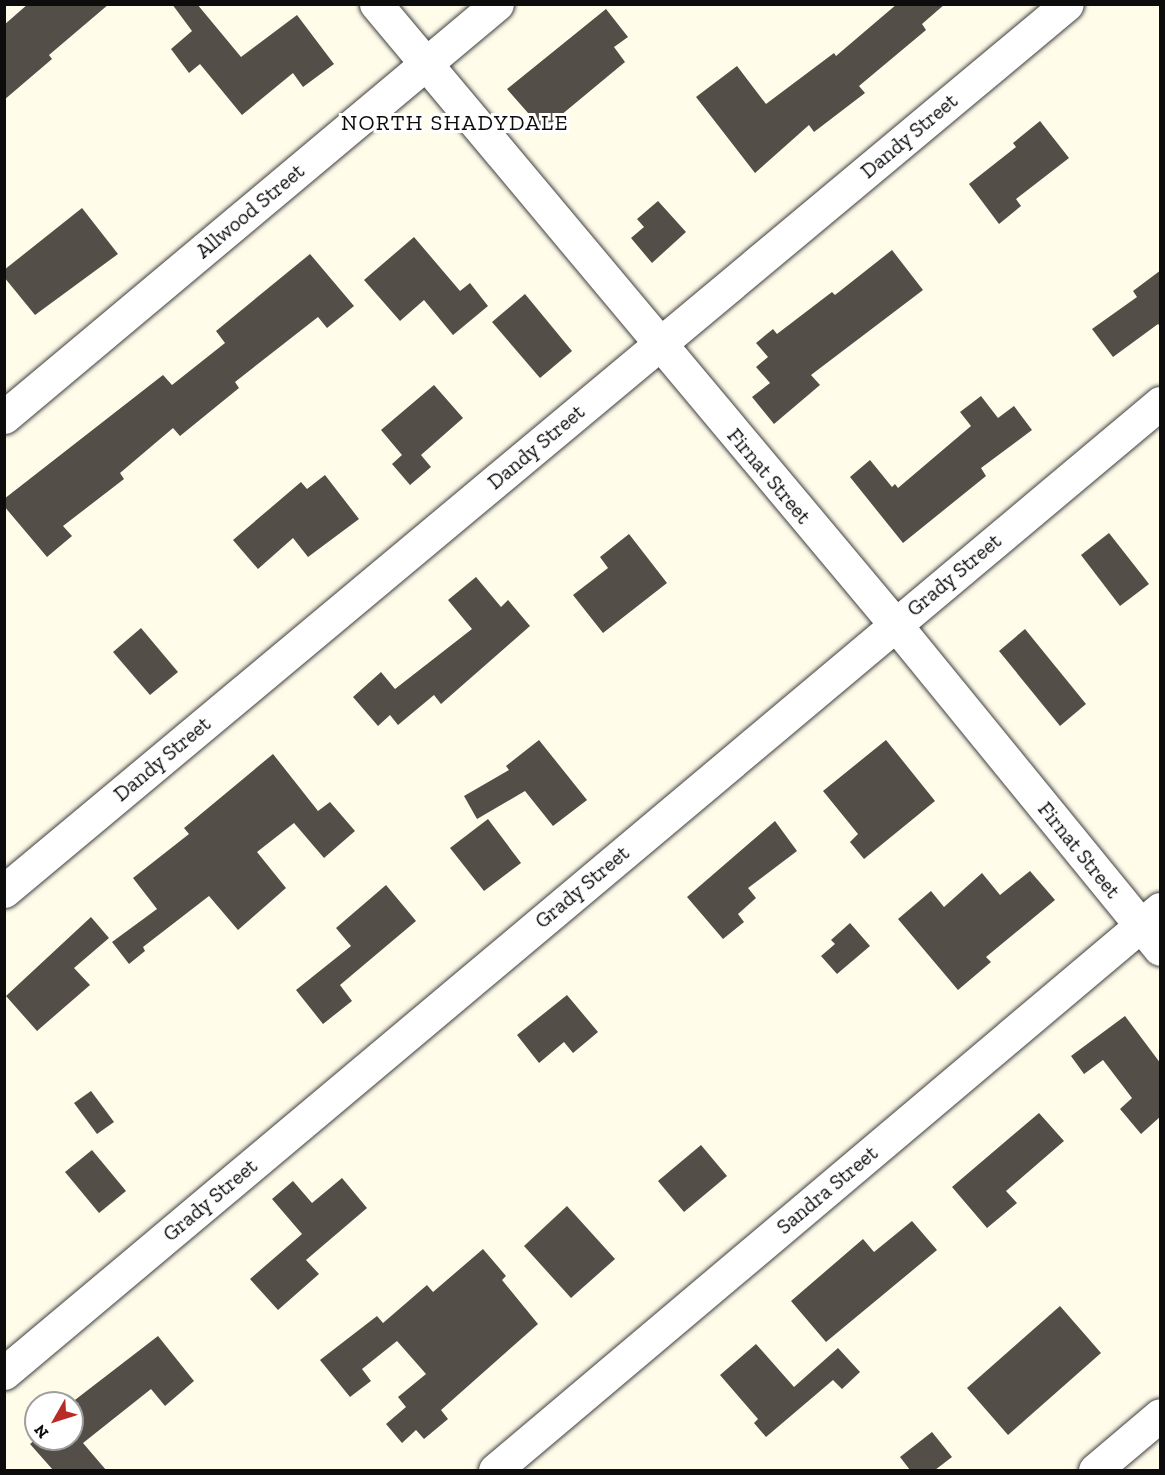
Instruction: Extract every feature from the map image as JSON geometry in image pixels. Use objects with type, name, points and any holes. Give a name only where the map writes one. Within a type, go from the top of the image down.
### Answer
[{"type":"street","name":"Firnat Street","points":[[376,4],[658,345],[1154,928]]},
{"type":"street","name":"Allwood Street","points":[[4,417],[496,4]]},
{"type":"street","name":"Dandy Street","points":[[4,891],[1067,4]]},
{"type":"street","name":"Grady Street","points":[[4,1373],[1161,403]]},
{"type":"street","name":"Sandra Street","points":[[495,1470],[1154,928]]},
{"type":"street","points":[[1095,1470],[1161,1415]]},
{"type":"building","points":[[28,4],[109,4],[49,55],[52,59],[4,100],[4,25]]},
{"type":"building","points":[[172,4],[197,4],[241,57],[297,15],[334,64],[303,87],[293,73],[242,115],[200,64],[189,73],[171,49],[192,31]]},
{"type":"building","points":[[897,4],[945,4],[922,24],[926,30],[859,86],[865,93],[814,132],[809,125],[755,173],[696,97],[737,66],[766,104],[834,53],[836,56]]},
{"type":"building","points":[[606,9],[628,37],[614,47],[625,62],[543,130],[507,89]]},
{"type":"building","points":[[1040,121],[1069,158],[1016,199],[1021,206],[999,224],[969,184],[1016,147],[1013,143]]},
{"type":"building","points":[[658,201],[686,232],[652,263],[631,238],[644,227],[637,219]]},
{"type":"building","points":[[82,208],[118,254],[35,315],[4,277],[4,270]]},
{"type":"building","points":[[414,237],[460,291],[470,283],[488,306],[453,335],[424,300],[400,321],[364,280]]},
{"type":"building","points":[[892,250],[923,290],[811,375],[820,385],[774,424],[752,397],[770,383],[756,367],[768,357],[756,343],[773,329],[777,334],[832,292],[835,295]]},
{"type":"building","points":[[310,254],[354,306],[327,328],[318,317],[235,382],[239,388],[180,436],[173,428],[120,473],[124,479],[63,526],[72,536],[47,557],[4,506],[4,499],[163,375],[172,385],[225,343],[216,331]]},
{"type":"building","points":[[1161,270],[1161,327],[1158,324],[1113,357],[1092,329],[1137,297],[1133,291]]},
{"type":"building","points":[[525,294],[572,351],[540,378],[492,322]]},
{"type":"building","points":[[434,385],[463,418],[421,455],[431,467],[410,485],[392,464],[402,455],[381,430]]},
{"type":"building","points":[[981,396],[998,418],[1014,406],[1032,430],[981,468],[986,476],[903,543],[850,477],[870,460],[892,487],[895,484],[898,488],[971,426],[960,412]]},
{"type":"building","points":[[325,475],[359,519],[308,557],[293,538],[258,569],[233,540],[301,482],[307,489]]},
{"type":"building","points":[[1109,533],[1149,584],[1120,606],[1081,555]]},
{"type":"building","points":[[629,534],[667,583],[603,633],[573,595],[608,568],[600,557]]},
{"type":"building","points":[[476,577],[501,607],[508,600],[530,626],[441,704],[434,695],[398,725],[390,715],[378,726],[353,697],[381,672],[395,689],[472,629],[448,600]]},
{"type":"building","points":[[141,628],[178,672],[150,695],[113,652]]},
{"type":"building","points":[[1025,629],[1086,704],[1060,726],[999,651]]},
{"type":"building","points":[[539,740],[587,800],[553,826],[525,791],[477,819],[464,796],[509,770],[506,766]]},
{"type":"building","points":[[886,740],[935,801],[864,859],[850,842],[858,834],[823,791]]},
{"type":"building","points":[[273,754],[318,811],[330,802],[355,831],[324,858],[294,823],[257,852],[286,888],[238,930],[209,896],[143,947],[145,951],[129,964],[112,942],[157,909],[133,878],[189,834],[184,828]]},
{"type":"building","points":[[488,819],[521,863],[484,891],[450,848]]},
{"type":"building","points":[[775,821],[797,851],[748,888],[756,898],[738,914],[744,922],[723,939],[687,897]]},
{"type":"building","points":[[1030,871],[1055,900],[986,957],[991,962],[958,990],[898,919],[931,891],[944,907],[982,873],[1000,895]]},
{"type":"building","points":[[386,885],[416,921],[340,985],[352,1001],[323,1024],[296,990],[351,946],[336,928]]},
{"type":"building","points":[[91,917],[109,938],[74,968],[90,985],[37,1031],[6,996]]},
{"type":"building","points":[[850,923],[870,946],[837,974],[821,956],[835,944],[831,940]]},
{"type":"building","points":[[567,995],[598,1032],[573,1053],[564,1042],[539,1063],[517,1035]]},
{"type":"building","points":[[1125,1016],[1161,1064],[1161,1116],[1141,1134],[1120,1109],[1132,1098],[1103,1060],[1084,1074],[1071,1056]]},
{"type":"building","points":[[91,1091],[114,1122],[97,1134],[74,1103]]},
{"type":"building","points":[[1039,1113],[1064,1141],[1006,1191],[1017,1203],[987,1228],[952,1187]]},
{"type":"building","points":[[701,1145],[727,1176],[684,1212],[658,1181]]},
{"type":"building","points":[[92,1150],[126,1191],[99,1213],[65,1172]]},
{"type":"building","points":[[342,1178],[367,1208],[306,1260],[319,1274],[278,1310],[250,1279],[302,1234],[272,1199],[293,1181],[312,1203]]},
{"type":"building","points":[[567,1206],[615,1259],[571,1298],[524,1246]]},
{"type":"building","points":[[912,1221],[937,1250],[826,1342],[791,1301],[863,1239],[874,1252]]},
{"type":"building","points":[[483,1249],[506,1276],[502,1280],[538,1324],[441,1410],[448,1419],[424,1439],[416,1430],[402,1443],[386,1424],[406,1407],[398,1397],[426,1374],[397,1341],[362,1369],[371,1381],[350,1397],[320,1360],[377,1316],[383,1323],[427,1285],[433,1292]]},
{"type":"building","points":[[1060,1306],[1101,1353],[1008,1435],[967,1388]]},
{"type":"building","points":[[158,1336],[194,1381],[165,1406],[151,1389],[84,1442],[84,1393]]},
{"type":"building","points":[[756,1344],[794,1387],[838,1348],[860,1372],[842,1389],[833,1380],[766,1437],[754,1423],[758,1419],[720,1375]]},
{"type":"building","points":[[932,1432],[952,1457],[935,1470],[910,1470],[900,1457]]},
{"type":"building","points":[[84,1444],[106,1470],[53,1470],[36,1451],[84,1451]]},
{"type":"district","name":"NORTH SHADYDALE","points":[[455,123]]}]
